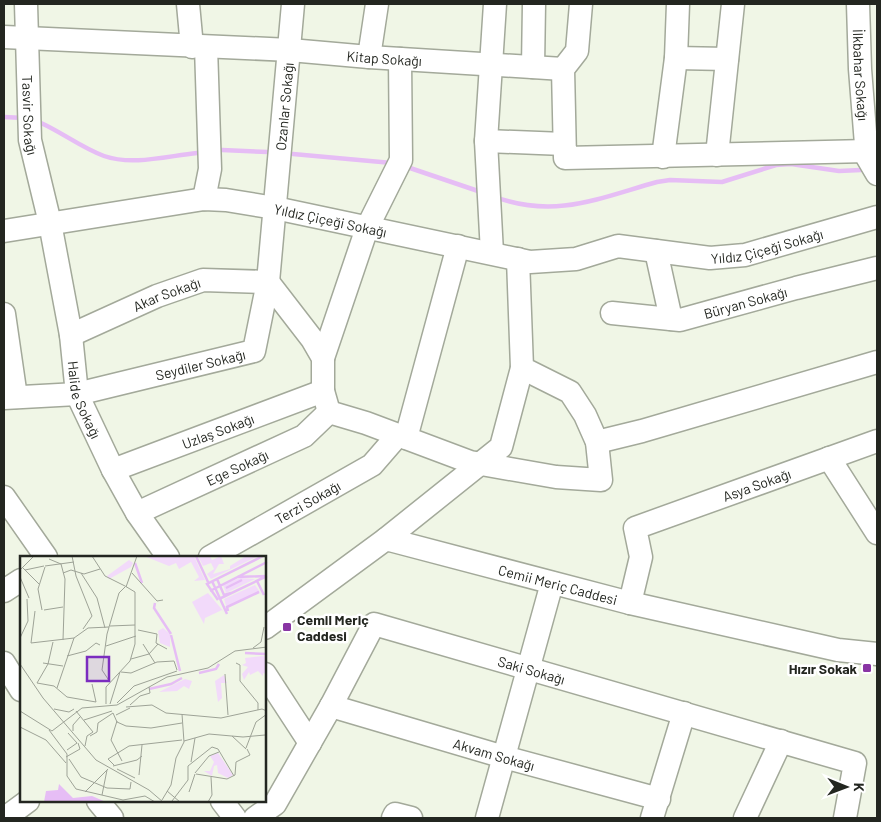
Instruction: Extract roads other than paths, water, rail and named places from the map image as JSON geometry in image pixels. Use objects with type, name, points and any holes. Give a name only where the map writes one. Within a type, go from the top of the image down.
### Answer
[{"type":"street","name":"Tasvir Sokağı","points":[[26,4],[30,140],[50,224]]},
{"type":"street","points":[[188,4],[199,47],[210,169],[204,199]]},
{"type":"street","name":"Ozanlar Sokağı","points":[[275,208],[293,4]]},
{"type":"street","points":[[369,57],[376,4]]},
{"type":"street","points":[[492,254],[486,140],[495,4]]},
{"type":"street","points":[[533,68],[534,4]]},
{"type":"street","points":[[564,151],[563,69],[576,51],[581,4]]},
{"type":"street","points":[[663,157],[676,58],[678,4]]},
{"type":"street","points":[[717,155],[733,4]]},
{"type":"street","name":"İlkbahar Sokağı","points":[[858,4],[860,69],[867,157],[877,174]]},
{"type":"street","name":"Kitap Sokağı","points":[[4,37],[290,50],[563,69]]},
{"type":"street","points":[[676,58],[727,59]]},
{"type":"street","points":[[400,59],[401,160],[367,228],[323,358],[323,391],[329,412],[366,423],[470,462],[556,477],[601,480],[597,442],[585,415],[570,392],[522,368]]},
{"type":"street","points":[[486,140],[564,151],[663,157],[867,151]]},
{"type":"street","name":"Yıldız Çiçeği Sokağı","points":[[4,231],[204,199],[226,200],[275,208],[530,262],[576,260],[618,246],[710,258],[745,255],[877,218]]},
{"type":"street","name":"Seydiler Sokağı","points":[[10,398],[77,394],[254,351],[268,282],[275,208]]},
{"type":"street","name":"Halide Sokağı","points":[[50,224],[71,335],[77,394],[113,470],[137,513],[167,556]]},
{"type":"street","points":[[402,436],[458,246]]},
{"type":"street","points":[[656,251],[671,319]]},
{"type":"street","points":[[266,627],[386,539],[501,447],[522,368],[518,259]]},
{"type":"street","name":"Büryan Sokağı","points":[[612,313],[680,320],[877,268]]},
{"type":"street","name":"Akar Sokağı","points":[[71,335],[157,296],[203,280],[268,282]]},
{"type":"street","points":[[268,282],[312,339],[323,358]]},
{"type":"street","points":[[4,314],[10,398]]},
{"type":"street","points":[[597,442],[642,431],[877,362]]},
{"type":"street","name":"Uzlaş Sokağı","points":[[113,470],[323,391]]},
{"type":"street","name":"Ege Sokağı","points":[[137,513],[304,436],[329,412]]},
{"type":"street","name":"Terzi Sokağı","points":[[212,556],[372,464],[402,436]]},
{"type":"street","name":"Asya Sokağı","points":[[630,603],[641,557],[635,528],[877,441]]},
{"type":"street","points":[[829,458],[877,533]]},
{"type":"street","points":[[4,497],[45,556]]},
{"type":"street","name":"Cemii Meriç Caddesi","points":[[386,539],[630,603],[838,650],[877,654]]},
{"type":"street","points":[[4,591],[20,581]]},
{"type":"street","points":[[487,818],[552,583]]},
{"type":"street","name":"Saki Sokağı","points":[[255,818],[282,811],[310,743],[374,624],[855,763],[845,818]]},
{"type":"street","points":[[4,663],[20,688]]},
{"type":"street","points":[[266,676],[310,743]]},
{"type":"street","name":"Akvam Sokağı","points":[[331,706],[504,757],[656,809]]},
{"type":"street","points":[[656,809],[684,713]]},
{"type":"street","points":[[744,818],[781,741]]},
{"type":"street","points":[[4,818],[27,802]]},
{"type":"street","points":[[99,802],[112,818]]},
{"type":"street","points":[[223,802],[235,818]]},
{"type":"street","points":[[393,818],[395,814],[411,818]]},
{"type":"waterway","points":[[4,117],[24,118]]},
{"type":"waterway","points":[[41,123],[88,149],[115,159],[138,160],[197,153]]},
{"type":"waterway","points":[[222,150],[268,152]]},
{"type":"waterway","points":[[293,154],[392,163]]},
{"type":"waterway","points":[[495,197],[517,203],[558,206],[596,200],[670,180],[722,182],[776,165],[791,164],[839,171],[861,170]]},
{"type":"waterway","points":[[410,168],[481,192]]},
{"type":"place","name":"Cemil Meriç Caddesi","points":[[287,627]]},
{"type":"place","name":"Hızır Sokak","points":[[867,668]]}]
